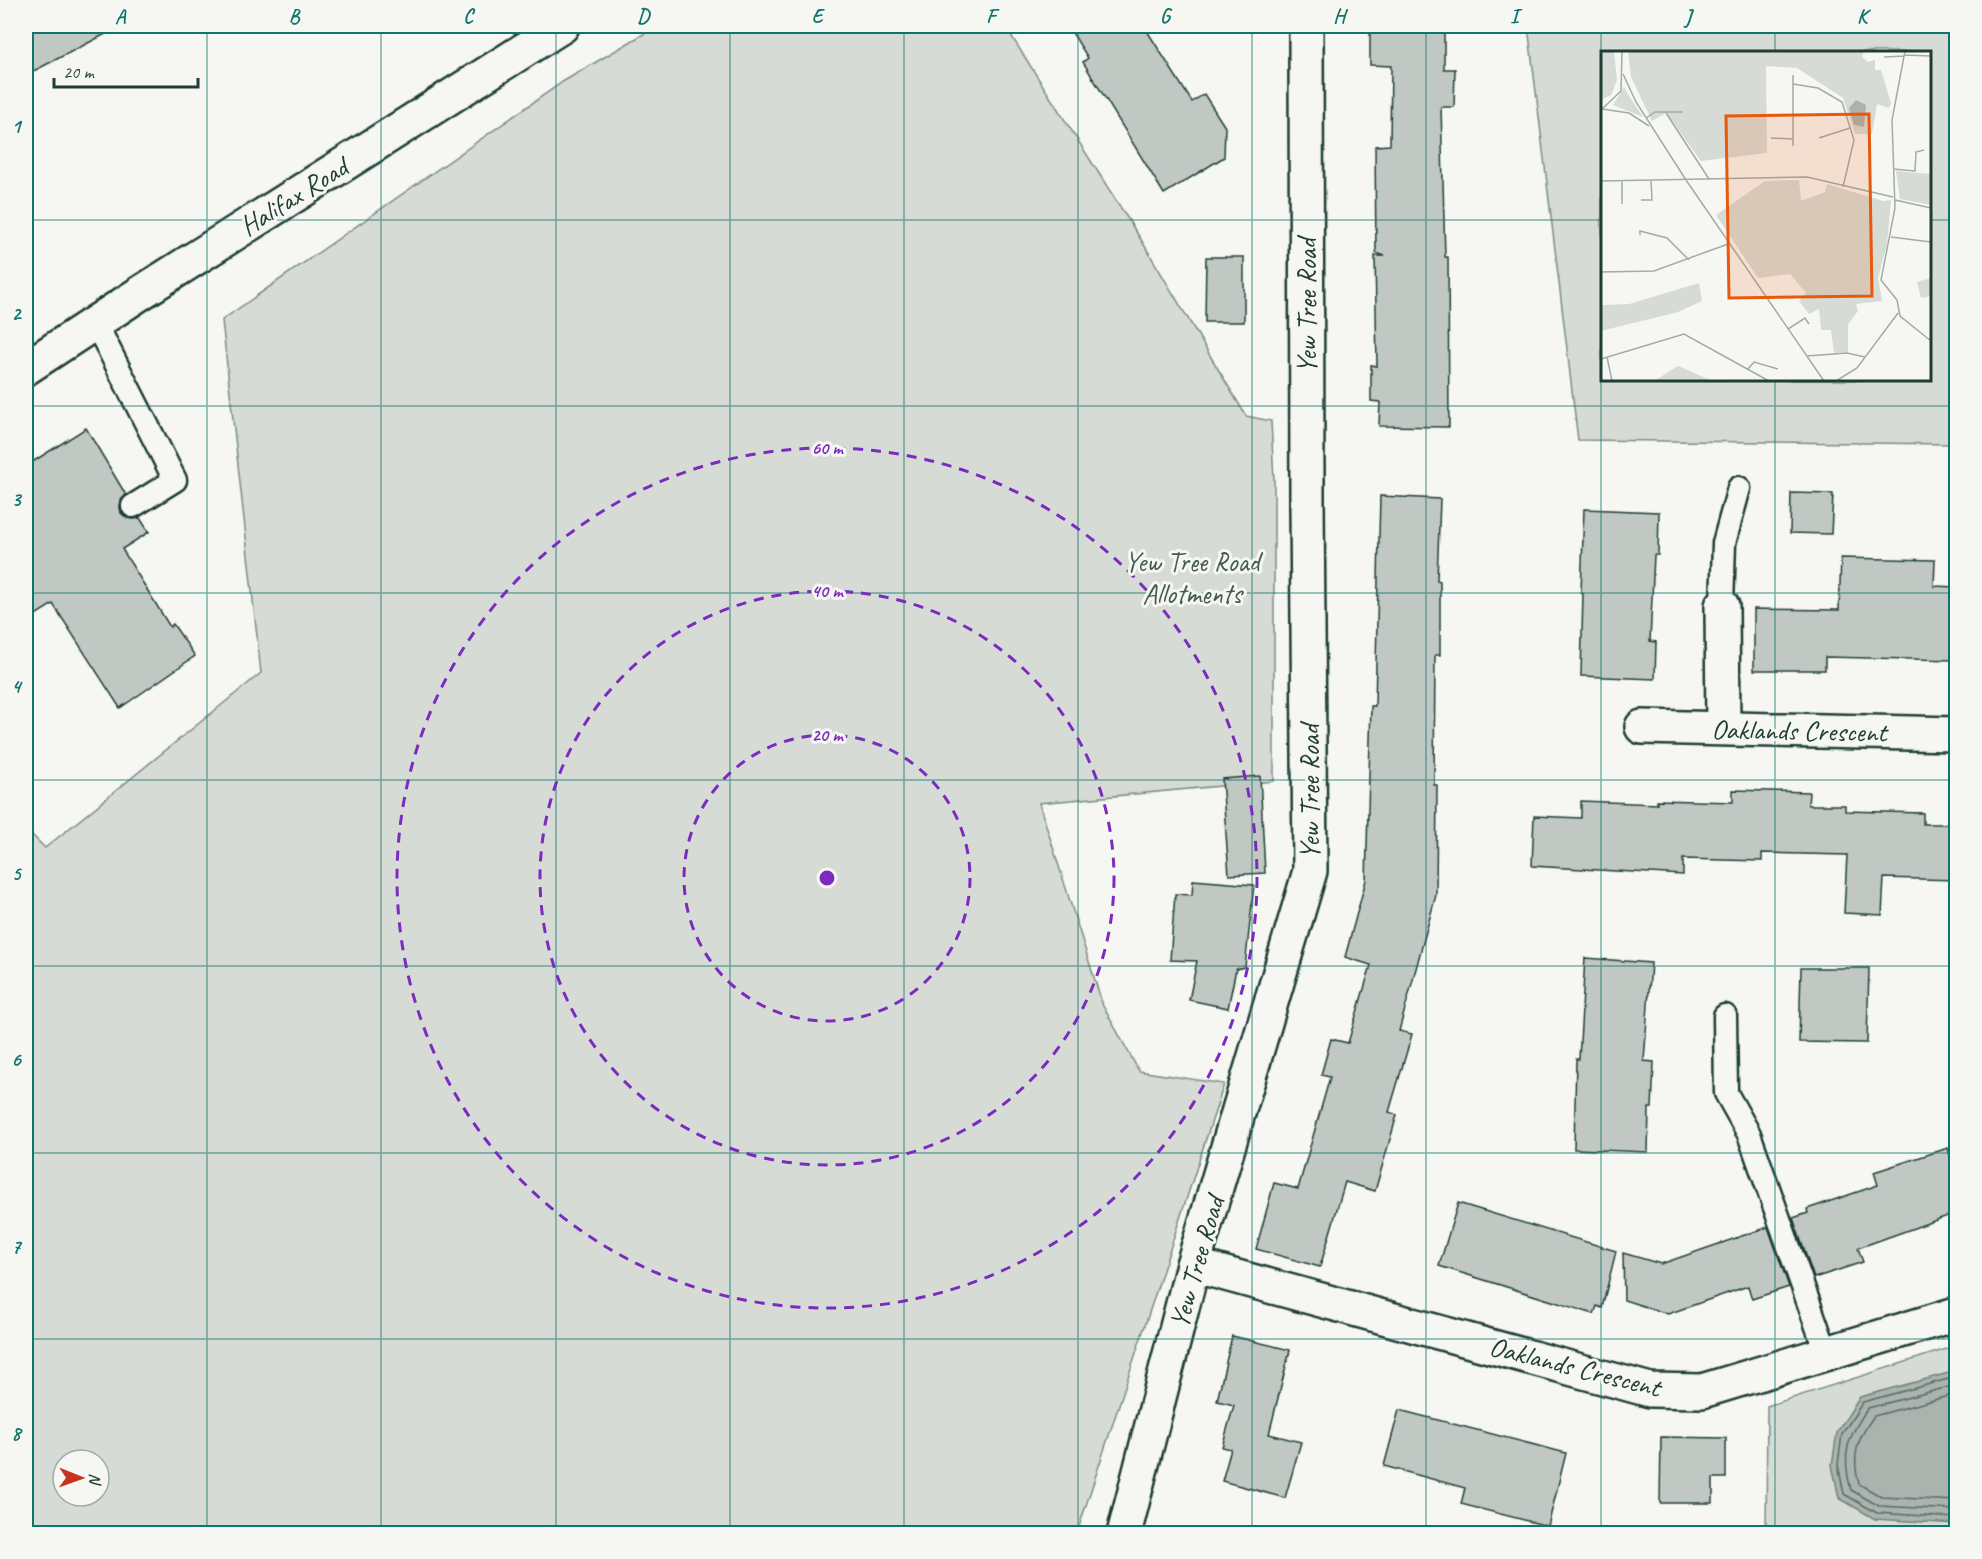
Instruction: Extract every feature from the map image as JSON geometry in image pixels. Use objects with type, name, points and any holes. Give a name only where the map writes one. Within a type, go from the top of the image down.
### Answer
[{"type":"main road","name":"Halifax Road","points":[[26,368],[562,26]]},
{"type":"main road","name":"Yew Tree Road","points":[[1124,1533],[1193,1265],[1310,871],[1306,26]]},
{"type":"main road","points":[[1722,606],[1723,728]]},
{"type":"main road","name":"Oaklands Crescent","points":[[1642,727],[1956,734]]},
{"type":"main road","name":"Oaklands Crescent","points":[[1193,1265],[1650,1390],[1702,1391],[1956,1314]]},
{"type":"lane","points":[[96,322],[175,480],[133,507]]},
{"type":"lane","points":[[1722,606],[1724,543],[1739,488]]},
{"type":"lane","points":[[1725,1016],[1726,1093],[1749,1134],[1826,1352]]},
{"type":"green space","name":"Yew Tree Road Allotments","points":[[657,26],[1005,26],[1140,238],[1246,416],[1271,421],[1274,481],[1274,781],[1039,803],[1103,1006],[1139,1071],[1224,1084],[1077,1533],[26,1533],[26,829],[45,848],[261,673],[222,320],[564,81]]},
{"type":"green space","points":[[1528,26],[1956,26],[1956,444],[1578,440]]},
{"type":"green space","points":[[1956,1346],[1956,1533],[1766,1534],[1767,1406]]},
{"type":"water","points":[[1956,1371],[1956,1524],[1875,1519],[1839,1498],[1832,1465],[1837,1432],[1860,1397]]},
{"type":"building","points":[[26,26],[121,26],[26,75]]},
{"type":"building","points":[[1068,26],[1144,26],[1192,102],[1204,94],[1225,127],[1224,157],[1164,194],[1083,62],[1088,58]]},
{"type":"building","points":[[1370,26],[1444,26],[1444,69],[1455,69],[1454,107],[1441,107],[1445,257],[1448,257],[1449,427],[1379,426],[1380,402],[1371,401],[1371,365],[1377,366],[1375,256],[1385,256],[1376,253],[1375,146],[1390,145],[1391,66],[1370,65]]},
{"type":"building","points":[[1206,257],[1244,257],[1244,322],[1205,322]]},
{"type":"building","points":[[86,428],[126,495],[121,500],[121,513],[127,518],[140,518],[149,532],[122,549],[170,627],[173,624],[195,656],[120,708],[53,604],[26,621],[26,466]]},
{"type":"building","points":[[1791,493],[1833,494],[1831,534],[1790,533]]},
{"type":"building","points":[[1380,496],[1440,499],[1437,580],[1440,581],[1440,655],[1435,655],[1436,895],[1399,1031],[1412,1034],[1389,1112],[1397,1115],[1375,1191],[1345,1182],[1320,1267],[1256,1249],[1274,1183],[1298,1189],[1330,1077],[1321,1075],[1331,1039],[1348,1043],[1371,965],[1345,957],[1366,880],[1371,706],[1375,706]]},
{"type":"building","points":[[1584,509],[1659,512],[1658,555],[1654,555],[1650,641],[1656,642],[1655,679],[1581,676]]},
{"type":"building","points":[[1841,558],[1935,560],[1934,586],[1956,587],[1956,660],[1825,657],[1825,670],[1754,670],[1754,609],[1839,610]]},
{"type":"building","points":[[1260,776],[1265,873],[1229,875],[1222,779]]},
{"type":"building","points":[[1733,790],[1809,792],[1808,805],[1845,805],[1845,811],[1923,813],[1923,824],[1956,824],[1956,880],[1884,878],[1882,915],[1844,913],[1847,855],[1762,853],[1762,861],[1683,859],[1683,875],[1532,866],[1534,816],[1581,818],[1581,801],[1657,804],[1657,800],[1733,802]]},
{"type":"building","points":[[1193,880],[1254,885],[1245,967],[1236,969],[1228,1008],[1189,1000],[1197,961],[1170,960],[1175,894],[1192,895]]},
{"type":"building","points":[[1585,958],[1651,963],[1644,1061],[1654,1062],[1652,1108],[1649,1108],[1648,1152],[1574,1149],[1576,1059],[1579,1059]]},
{"type":"building","points":[[1801,968],[1869,968],[1867,1043],[1799,1042]]},
{"type":"building","points":[[1948,1148],[1956,1176],[1956,1213],[1858,1248],[1863,1262],[1814,1278],[1793,1218],[1808,1213],[1807,1209],[1878,1185],[1874,1172]]},
{"type":"building","points":[[1458,1203],[1616,1251],[1602,1308],[1597,1306],[1594,1314],[1439,1266]]},
{"type":"building","points":[[1768,1227],[1789,1287],[1752,1299],[1748,1286],[1668,1314],[1624,1300],[1623,1253],[1661,1264]]},
{"type":"building","points":[[1232,1336],[1290,1350],[1269,1434],[1301,1442],[1285,1498],[1222,1481],[1231,1449],[1222,1447],[1234,1405],[1217,1401]]},
{"type":"building","points":[[1399,1410],[1566,1453],[1548,1526],[1461,1504],[1465,1488],[1384,1466]]},
{"type":"building","points":[[1661,1437],[1726,1438],[1726,1478],[1713,1478],[1713,1503],[1660,1503]]}]
